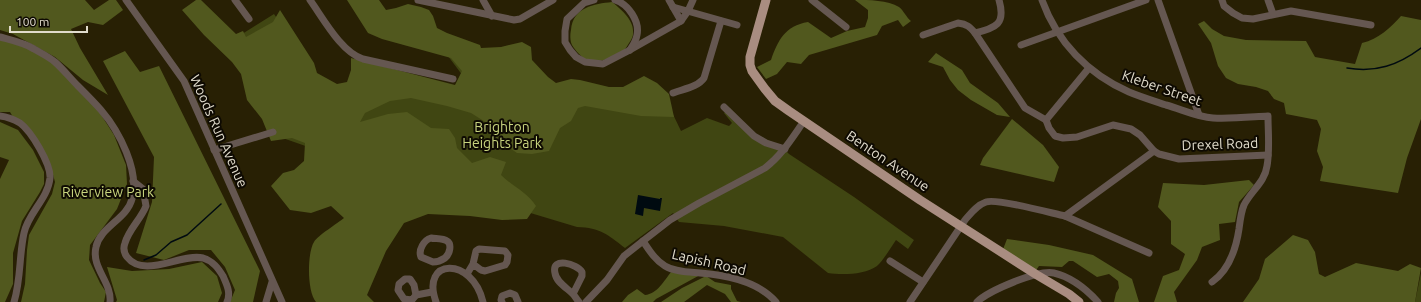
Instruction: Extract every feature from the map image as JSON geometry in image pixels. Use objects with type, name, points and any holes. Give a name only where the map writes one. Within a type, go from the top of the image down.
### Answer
[{"type":"main road","name":"Benton Avenue","points":[[766,0],[750,56],[750,65],[761,84],[775,101],[892,181],[1079,302]]},
{"type":"street","name":"Woods Run Avenue","points":[[126,0],[184,80],[282,302]]},
{"type":"street","points":[[235,0],[249,19]]},
{"type":"street","points":[[310,0],[343,46],[354,56],[453,79]]},
{"type":"street","points":[[418,0],[517,20],[552,0]]},
{"type":"street","points":[[482,0],[492,16]]},
{"type":"street","points":[[594,0],[583,2],[567,19],[564,31],[566,42],[576,58],[585,62],[603,64],[628,52],[681,21],[693,0]]},
{"type":"street","points":[[615,0],[628,7],[634,19],[637,34],[634,43],[628,52]]},
{"type":"street","points":[[669,0],[681,21]]},
{"type":"street","points":[[812,0],[846,27]]},
{"type":"street","points":[[975,33],[991,29],[999,23],[1002,14],[999,0]]},
{"type":"street","name":"Kleber Street","points":[[1042,0],[1057,32],[1069,48],[1088,68],[1104,79],[1130,93],[1213,118],[1268,116],[1268,155]]},
{"type":"street","points":[[1021,45],[1146,0]]},
{"type":"street","points":[[1158,0],[1199,115]]},
{"type":"street","points":[[1222,0],[1224,6],[1242,18],[1253,19],[1291,10],[1371,25]]},
{"type":"street","points":[[1268,0],[1273,14]]},
{"type":"street","points":[[673,7],[737,25]]},
{"type":"street","points":[[673,93],[702,82],[721,21]]},
{"type":"street","points":[[923,35],[958,23],[964,23],[970,26],[1025,108],[1046,120],[1055,136],[1063,138],[1077,137],[1114,125],[1131,129],[1140,135],[1154,151],[1065,216]]},
{"type":"street","points":[[0,37],[32,47],[54,61],[102,110],[120,138],[132,168],[132,201]]},
{"type":"street","points":[[1046,120],[1088,68]]},
{"type":"street","points":[[724,107],[754,136],[766,143],[784,150]]},
{"type":"street","points":[[0,116],[10,118],[21,124],[30,134],[46,162],[50,178],[46,190],[24,231],[21,246],[19,280],[14,302]]},
{"type":"street","points":[[586,302],[607,280],[624,256],[670,220],[699,202],[765,168],[775,161],[804,121]]},
{"type":"street","points":[[214,150],[273,132]]},
{"type":"street","name":"Drexel Road","points":[[1154,151],[1159,154],[1179,158],[1268,155]]},
{"type":"street","points":[[1212,282],[1219,277],[1231,258],[1235,248],[1242,210],[1264,177],[1268,155]]},
{"type":"street","points":[[133,181],[143,189],[146,206],[126,240],[124,248],[126,256],[134,263],[146,267],[183,259],[196,258],[207,260],[217,266],[223,277],[229,293],[227,302]]},
{"type":"street","points":[[110,302],[110,293],[97,266],[94,256],[96,245],[103,234],[132,201],[144,196]]},
{"type":"street","points":[[910,302],[974,209],[987,202],[1000,202],[1065,216],[1149,253]]},
{"type":"street","name":"Lapish Road","points":[[643,241],[656,259],[666,267],[679,271],[708,274],[734,279],[764,291],[776,302]]},
{"type":"street","points":[[467,274],[473,264],[476,251],[481,248],[505,251],[508,255],[506,264],[497,268],[484,271],[473,264]]},
{"type":"street","points":[[890,261],[923,282]]},
{"type":"street","points":[[436,262],[440,271]]},
{"type":"street","points":[[573,294],[582,276],[582,272],[578,267],[562,262],[558,263],[554,270],[556,276],[579,302]]},
{"type":"street","points":[[436,302],[432,292],[436,276],[440,271],[450,268],[459,269],[473,280],[482,295],[483,302]]},
{"type":"street","points":[[976,302],[982,297],[1006,285],[1046,272],[1065,277],[1084,289],[1098,302]]},
{"type":"street","points":[[266,302],[272,282]]},
{"type":"street","points":[[416,295],[432,292]]},
{"type":"street","points":[[502,302],[502,296],[512,293],[515,295],[518,302]]},
{"type":"green space","points":[[0,0],[85,0],[94,10],[109,0],[116,0],[123,10],[103,25],[88,22],[71,29],[80,48],[108,95],[83,80],[55,57],[13,34],[0,30]]},
{"type":"green space","points":[[196,0],[201,0],[236,34],[243,31],[246,37],[273,22],[280,10],[314,63],[317,73],[337,84],[347,82],[351,70],[351,58],[455,85],[462,71],[451,58],[382,39],[368,33],[347,0],[379,0],[386,10],[408,4],[429,10],[433,16],[437,28],[480,45],[481,48],[501,47],[522,42],[531,47],[532,60],[548,77],[556,83],[571,79],[609,87],[623,87],[644,76],[657,83],[669,94],[674,117],[641,116],[585,106],[578,108],[571,121],[560,128],[549,151],[532,154],[517,153],[497,139],[487,123],[471,113],[447,106],[411,98],[390,101],[365,113],[360,122],[388,114],[407,112],[431,128],[449,129],[455,138],[457,148],[472,163],[490,157],[506,162],[501,175],[529,197],[536,206],[527,219],[502,220],[470,216],[428,214],[404,223],[386,251],[367,295],[374,302],[316,302],[311,290],[309,272],[312,247],[319,236],[344,218],[331,206],[311,213],[290,210],[271,186],[283,173],[294,170],[304,161],[305,143],[292,138],[271,141],[262,119],[247,100],[241,74],[232,62],[204,35],[182,10]]},
{"type":"green space","points":[[855,0],[878,1],[895,5],[901,9],[911,21],[903,27],[898,20],[882,26],[877,35],[809,55],[801,64],[787,62],[777,74],[766,79],[757,67],[771,60],[780,40],[794,27],[808,22],[831,38],[847,31],[865,27],[868,18],[868,10]]},
{"type":"green space","points":[[612,2],[630,20],[633,29],[632,38],[623,51],[614,56],[601,61],[587,60],[578,53],[571,43],[570,33],[573,22],[576,16],[586,8]]},
{"type":"green space","name":"Brighton Heights Park","points":[[274,14],[325,86],[453,88],[466,80],[442,48],[560,103],[668,104],[681,131],[707,118],[729,126],[732,123],[724,113],[730,108],[753,133],[781,146],[789,154],[854,197],[914,240],[908,249],[896,240],[882,261],[872,269],[853,274],[833,274],[828,273],[783,237],[724,226],[679,222],[673,213],[625,248],[608,235],[598,230],[577,227],[494,202],[380,172],[274,135],[246,76],[223,46]]},
{"type":"green space","points":[[1401,16],[1421,20],[1421,119],[1407,158],[1398,193],[1320,181],[1323,167],[1317,151],[1321,129],[1317,120],[1286,114],[1284,103],[1274,99],[1268,91],[1238,84],[1226,78],[1218,66],[1211,43],[1198,24],[1204,21],[1212,29],[1224,36],[1246,40],[1306,41],[1315,57],[1355,64],[1362,43],[1379,36]]},
{"type":"green space","name":"Riverview Park","points":[[0,36],[48,58],[96,107],[114,135],[126,165],[127,184],[117,209],[90,245],[89,260],[106,292],[104,302],[21,302],[25,284],[29,235],[52,194],[55,182],[51,167],[35,139],[16,122],[10,112],[0,112]]},
{"type":"green space","points":[[125,51],[140,72],[159,66],[260,271],[253,302],[230,302],[235,290],[225,267],[211,250],[189,250],[164,260],[136,253],[152,202],[154,157],[103,61]]},
{"type":"green space","points":[[936,53],[962,70],[970,83],[998,103],[1010,117],[997,115],[971,100],[958,90],[950,80],[943,67],[928,62]]},
{"type":"green space","points":[[1012,119],[1043,145],[1059,167],[1054,182],[980,165],[983,158]]},
{"type":"green space","points":[[0,122],[18,130],[33,150],[44,172],[44,184],[22,221],[13,253],[13,284],[5,302],[0,302],[0,179],[9,160],[0,157]]},
{"type":"green space","points":[[1249,180],[1254,185],[1239,202],[1235,222],[1219,224],[1220,240],[1202,247],[1197,260],[1174,292],[1177,302],[1154,302],[1163,276],[1179,270],[1185,254],[1171,244],[1171,221],[1158,207],[1163,183],[1204,185]]},
{"type":"green space","points":[[1293,235],[1308,240],[1315,252],[1319,274],[1325,277],[1356,263],[1398,271],[1410,264],[1421,268],[1415,302],[1243,302],[1259,279],[1265,259]]},
{"type":"green space","points":[[1007,239],[1049,245],[1093,255],[1132,279],[1139,302],[1114,302],[1119,288],[1118,281],[1109,274],[1097,277],[1073,261],[1069,261],[1062,267],[1039,266],[1034,273],[1002,252]]},
{"type":"green space","points":[[202,262],[217,276],[222,293],[218,302],[116,302],[117,300],[107,267],[132,271],[169,269]]},
{"type":"green space","points":[[671,272],[700,275],[653,302],[622,302],[628,295],[637,289],[645,295],[657,290]]},
{"type":"green space","points":[[1421,273],[1421,302],[1415,302]]},
{"type":"green space","points":[[706,276],[715,282],[731,285],[731,289],[737,301],[741,302],[731,302],[725,294],[707,285],[684,302],[661,302],[682,288]]},
{"type":"shaded area","points":[[638,195],[660,199],[662,198],[660,211],[644,208],[643,216],[635,214]]},
{"type":"waterway","points":[[1347,68],[1368,69],[1386,66],[1404,59],[1421,48]]},
{"type":"waterway","points":[[144,260],[156,255],[171,242],[187,235],[221,204]]}]
